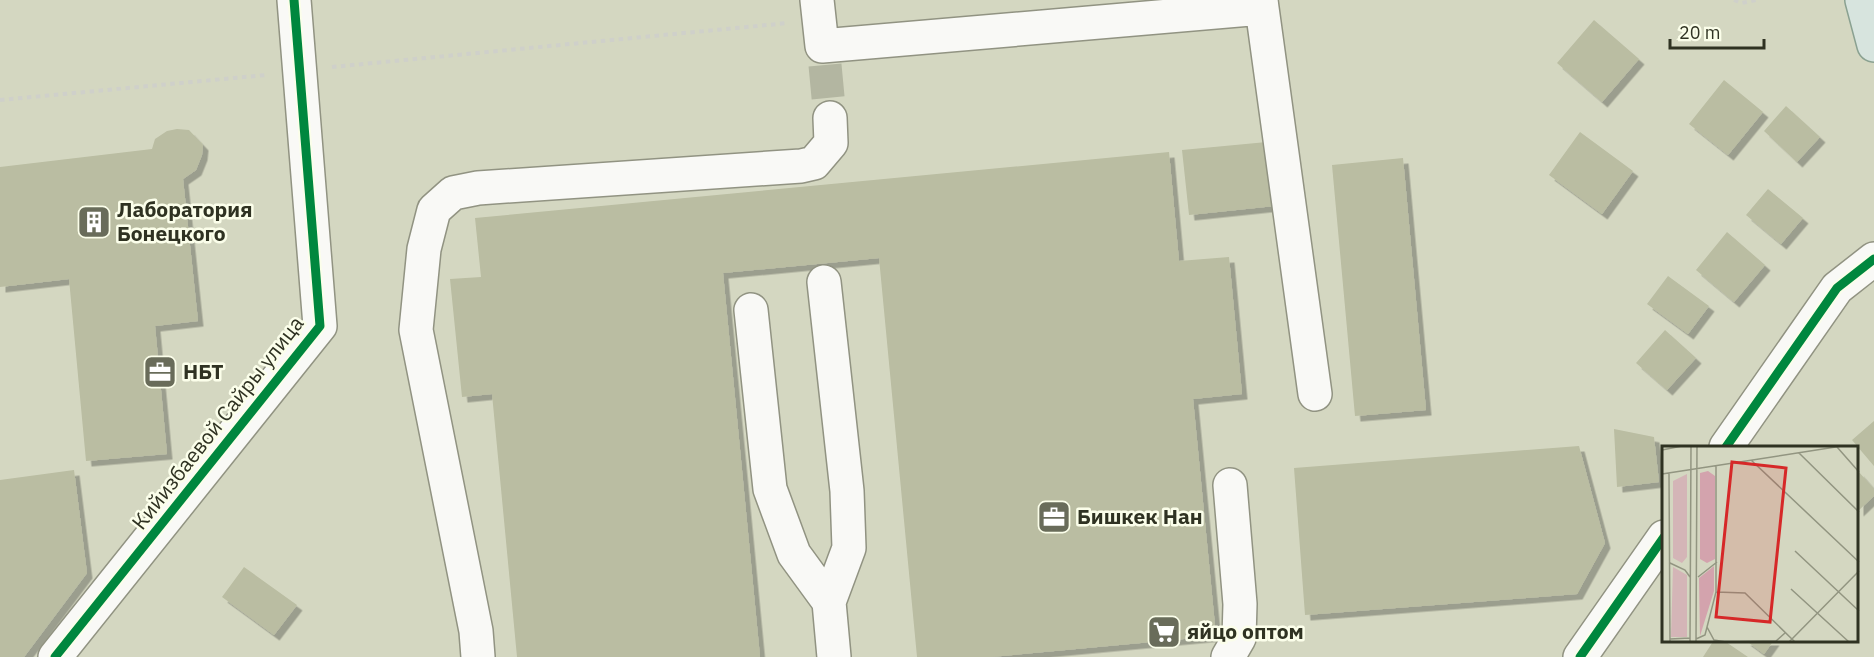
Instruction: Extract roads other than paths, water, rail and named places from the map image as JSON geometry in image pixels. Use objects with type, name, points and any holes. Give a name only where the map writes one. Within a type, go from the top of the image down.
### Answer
[{"type":"main road","points":[[1862,0],[1874,45]]},
{"type":"street","name":"Кийизбаевой Сайры улица","points":[[55,657],[320,326],[294,0]]},
{"type":"street","points":[[821,33],[1262,4],[1315,394]]},
{"type":"street","points":[[478,657],[476,631],[416,330],[424,249],[434,210],[453,193],[478,188],[801,166],[814,163],[831,143],[830,118]]},
{"type":"street","points":[[1727,446],[1837,288],[1874,259]]},
{"type":"street","points":[[824,282],[847,491],[849,548],[829,602],[834,657]]},
{"type":"street","points":[[751,310],[770,489],[794,554],[829,602]]},
{"type":"street","points":[[1228,657],[1239,638],[1240,604],[1230,485]]},
{"type":"street","points":[[1580,657],[1662,540]]},
{"type":"tunnel","points":[[825,65],[830,118]]},
{"type":"place","name":"Лаборатория Бонецкого","points":[[94,222]]},
{"type":"place","name":"НБТ","points":[[160,372]]},
{"type":"place","name":"Бишкек Нан","points":[[1054,517]]},
{"type":"place","name":"яйцо оптом","points":[[1164,632]]}]
